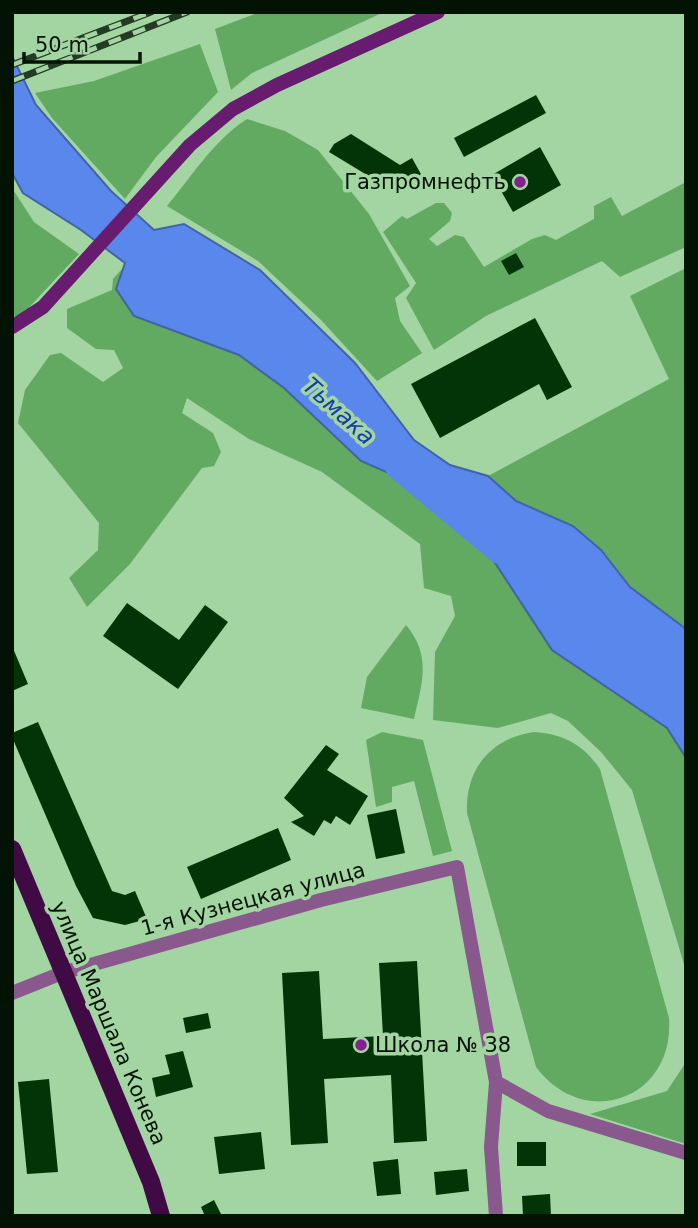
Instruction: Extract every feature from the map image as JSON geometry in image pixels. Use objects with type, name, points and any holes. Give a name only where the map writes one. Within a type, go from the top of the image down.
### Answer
[{"type":"main road","points":[[12,327],[43,307],[190,145],[233,109],[264,91],[438,12]]},
{"type":"main road","name":"улица Маршала Конева","points":[[12,849],[151,1182],[161,1216]]},
{"type":"street","name":"1-я Кузнецкая улица","points":[[12,993],[62,973],[321,900],[457,867],[496,1082]]},
{"type":"street","points":[[496,1216],[491,1147],[496,1082],[548,1111],[686,1153]]},
{"type":"green space","points":[[260,12],[384,12],[252,73],[231,90],[215,29]]},
{"type":"green space","points":[[200,44],[218,92],[156,157],[125,199],[52,118],[35,93],[94,81]]},
{"type":"green space","points":[[247,119],[285,131],[318,150],[369,214],[410,286],[395,298],[400,321],[422,353],[377,381],[321,320],[258,261],[167,206],[224,137]]},
{"type":"green space","points":[[686,182],[686,247],[620,277],[602,261],[486,316],[434,350],[406,298],[416,283],[383,232],[402,216],[407,219],[436,203],[444,203],[452,213],[450,221],[429,239],[437,246],[455,235],[464,237],[484,267],[532,239],[545,235],[556,240],[594,219],[594,206],[611,197],[622,216]]},
{"type":"green space","points":[[12,188],[34,222],[79,254],[20,317],[12,316]]},
{"type":"green space","points":[[686,268],[686,629],[630,587],[601,550],[573,526],[516,501],[488,476],[669,379],[630,296]]},
{"type":"green space","points":[[121,270],[226,331],[239,355],[284,388],[361,461],[430,491],[471,526],[511,585],[667,728],[686,758],[686,971],[632,790],[601,752],[568,721],[551,713],[498,728],[433,720],[435,652],[455,616],[451,596],[424,588],[420,544],[322,472],[249,439],[187,398],[182,413],[213,433],[221,452],[214,466],[202,468],[130,564],[87,607],[69,578],[98,550],[99,523],[18,423],[25,390],[50,355],[61,353],[103,382],[123,368],[114,350],[96,349],[67,328],[67,309],[112,290],[113,279]]},
{"type":"green space","points":[[406,625],[419,648],[423,670],[414,719],[361,708],[367,677]]},
{"type":"green space","points":[[382,732],[423,740],[452,851],[433,856],[414,781],[392,787],[392,802],[376,807],[366,740]]},
{"type":"green space","points":[[534,732],[554,735],[572,742],[587,753],[600,769],[669,1018],[667,1046],[658,1069],[642,1086],[623,1097],[601,1101],[578,1098],[556,1087],[536,1067],[467,813],[471,783],[484,758],[505,741]]},
{"type":"green space","points":[[686,1062],[686,1144],[590,1114],[667,1091]]},
{"type":"water","points":[[12,56],[36,105],[111,191],[154,230],[184,224],[260,270],[355,363],[414,440],[450,465],[488,476],[516,501],[573,526],[601,550],[630,587],[686,629],[686,758],[667,728],[552,650],[471,526],[430,491],[361,461],[284,388],[239,355],[134,316],[116,289],[125,263],[81,230],[23,193],[12,173]]},
{"type":"building","points":[[536,95],[546,113],[464,157],[454,138]]},
{"type":"building","points":[[351,134],[400,165],[412,158],[422,176],[395,192],[329,152],[334,144]]},
{"type":"building","points":[[540,147],[561,185],[513,212],[492,175]]},
{"type":"building","points":[[516,253],[524,267],[509,275],[501,261]]},
{"type":"building","points":[[535,318],[572,387],[547,400],[539,384],[440,438],[411,384]]},
{"type":"building","points":[[127,603],[179,640],[205,605],[228,622],[178,689],[103,636]]},
{"type":"building","points":[[12,646],[28,684],[12,691]]},
{"type":"building","points":[[38,722],[112,891],[125,895],[135,891],[147,919],[125,925],[93,918],[76,886],[12,737],[12,733]]},
{"type":"building","points":[[326,745],[339,754],[327,770],[368,796],[350,825],[336,816],[331,824],[324,820],[314,836],[291,822],[304,816],[284,798]]},
{"type":"building","points":[[396,809],[405,853],[376,859],[367,815]]},
{"type":"building","points":[[278,828],[291,860],[201,899],[187,867]]},
{"type":"building","points":[[417,961],[427,1141],[394,1143],[391,1075],[324,1079],[328,1143],[291,1145],[282,973],[319,971],[323,1039],[383,1036],[379,963]]},
{"type":"building","points":[[208,1013],[211,1028],[186,1033],[183,1018]]},
{"type":"building","points":[[183,1051],[193,1087],[156,1097],[152,1078],[170,1074],[165,1055]]},
{"type":"building","points":[[49,1079],[58,1172],[27,1174],[18,1082]]},
{"type":"building","points":[[261,1132],[265,1169],[219,1174],[214,1137]]},
{"type":"building","points":[[517,1142],[546,1142],[546,1166],[517,1166]]},
{"type":"building","points":[[398,1159],[401,1194],[377,1196],[373,1162]]},
{"type":"building","points":[[467,1169],[469,1191],[436,1195],[434,1172]]},
{"type":"building","points":[[550,1194],[551,1216],[523,1216],[522,1196]]},
{"type":"building","points":[[214,1200],[222,1216],[205,1216],[201,1207]]},
{"type":"waterway","name":"Тьмака","points":[[399,466],[500,550]]},
{"type":"railway","points":[[12,65],[151,12]]},
{"type":"railway","points":[[12,81],[187,12]]},
{"type":"place","name":"Газпромнефть","points":[[520,182]]},
{"type":"place","name":"Школа № 38","points":[[361,1045]]}]
